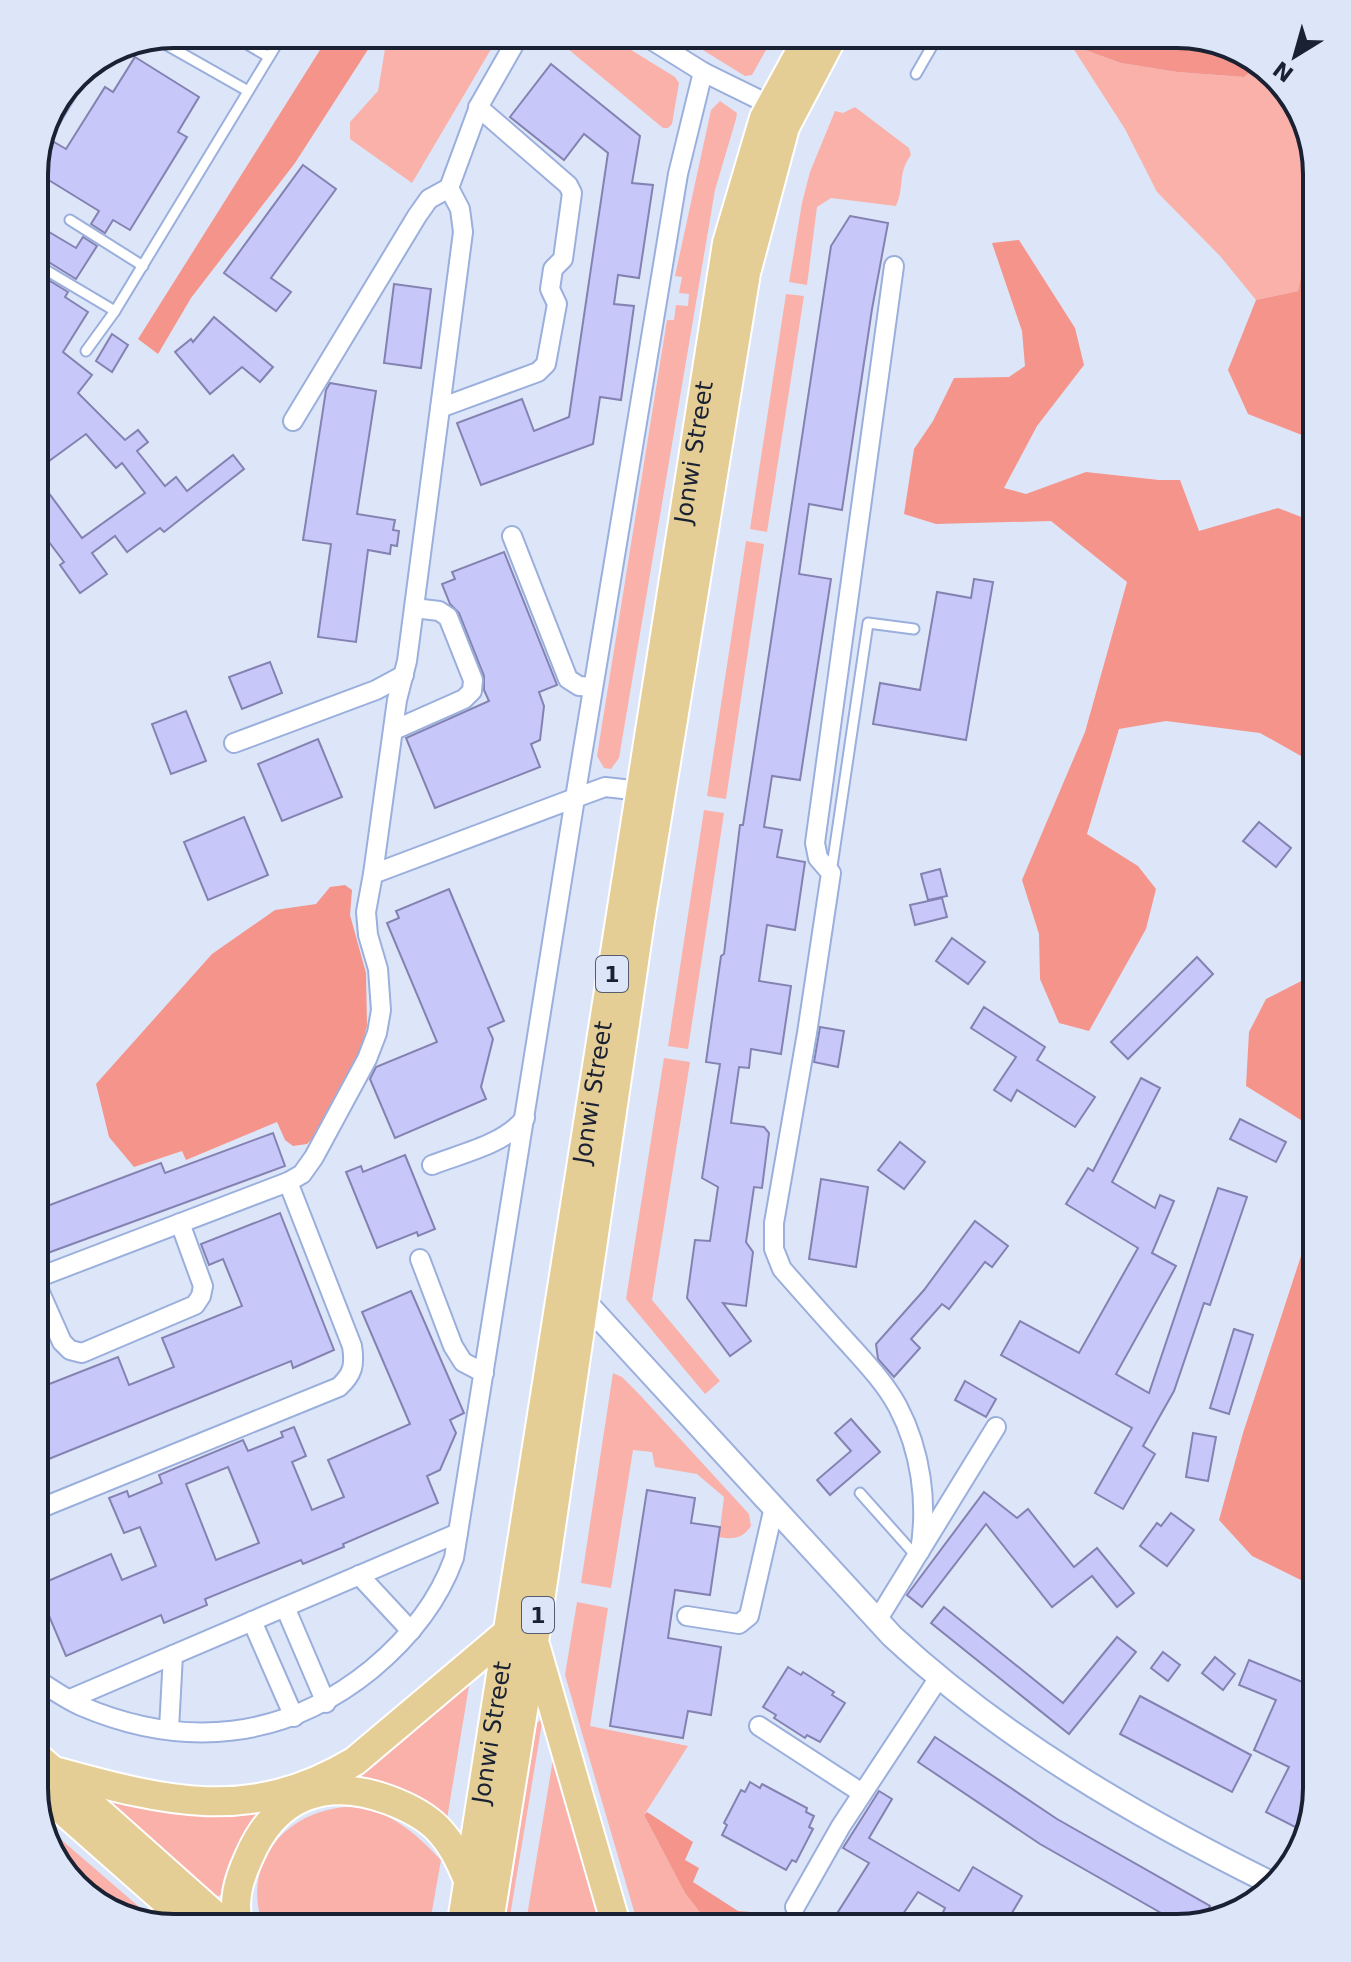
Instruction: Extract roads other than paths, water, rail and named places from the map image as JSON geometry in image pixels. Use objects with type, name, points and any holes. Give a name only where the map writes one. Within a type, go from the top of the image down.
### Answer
[{"type":"main road","name":"Jonwi Street","points":[[463,1914],[727,243],[764,118],[802,48]]},
{"type":"main road","name":"Jonwi Street","points":[[490,1914],[534,1642],[643,906],[746,273],[785,127],[827,48]]},
{"type":"main road","points":[[48,1772],[180,1800],[223,1802],[269,1798],[329,1777],[355,1761],[507,1633]]},
{"type":"main road","points":[[534,1642],[613,1914]]},
{"type":"main road","points":[[48,1777],[212,1914]]},
{"type":"main road","points":[[48,1778],[181,1914]]},
{"type":"main road","points":[[236,1914],[236,1894],[254,1846],[273,1818],[304,1796],[324,1790],[351,1788],[373,1794],[401,1805],[436,1826],[454,1848],[468,1880]]},
{"type":"street","points":[[293,421],[417,216],[429,199],[449,188],[478,107],[512,48]]},
{"type":"street","points":[[664,48],[703,72],[770,105]]},
{"type":"street","points":[[48,1686],[70,1699],[130,1724],[169,1729],[228,1732],[294,1717],[326,1703],[383,1660],[433,1604],[448,1577],[458,1533],[678,174],[703,72]]},
{"type":"street","points":[[440,408],[538,372],[546,364],[557,304],[550,289],[553,269],[563,259],[567,233],[572,193],[568,185],[478,107]]},
{"type":"street","points":[[48,1274],[302,1174],[367,1059],[377,1033],[381,1010],[378,969],[368,935],[366,912],[414,608],[463,232],[460,209],[449,188]]},
{"type":"street","points":[[894,266],[815,843],[818,858],[831,873],[774,1223],[774,1249],[782,1269],[879,1379],[899,1408],[924,1493],[925,1522],[919,1554]]},
{"type":"street","points":[[512,536],[568,679],[579,686],[593,687]]},
{"type":"street","points":[[394,730],[464,699],[472,691],[473,680],[448,617],[439,611],[414,608]]},
{"type":"street","points":[[234,743],[376,690],[404,675]]},
{"type":"street","points":[[373,874],[605,787],[641,791]]},
{"type":"street","points":[[432,1165],[506,1135],[525,1118]]},
{"type":"street","points":[[48,1505],[339,1387],[350,1377],[354,1363],[352,1346],[288,1182]]},
{"type":"street","points":[[48,1310],[62,1342],[70,1350],[82,1353],[195,1305],[203,1286],[180,1223]]},
{"type":"street","points":[[420,1259],[453,1346],[463,1362],[484,1373]]},
{"type":"street","points":[[585,1302],[892,1636],[938,1679],[1065,1769],[1202,1849],[1263,1879]]},
{"type":"street","points":[[878,1619],[996,1427]]},
{"type":"street","points":[[687,1616],[739,1624],[749,1616],[774,1507]]},
{"type":"street","points":[[70,1699],[458,1533]]},
{"type":"street","points":[[359,1575],[411,1631]]},
{"type":"street","points":[[285,1607],[326,1703]]},
{"type":"street","points":[[252,1621],[294,1717]]},
{"type":"street","points":[[169,1729],[173,1655]]},
{"type":"street","points":[[795,1907],[862,1793],[938,1679]]},
{"type":"street","points":[[759,1726],[862,1793]]},
{"type":"lane","points":[[172,48],[248,91]]},
{"type":"lane","points":[[254,48],[269,57]]},
{"type":"lane","points":[[86,351],[143,266],[274,48]]},
{"type":"lane","points":[[916,74],[931,48]]},
{"type":"lane","points":[[70,220],[143,266]]},
{"type":"lane","points":[[48,271],[115,311]]},
{"type":"lane","points":[[831,873],[868,623],[914,629]]},
{"type":"lane","points":[[860,1493],[919,1554]]}]
